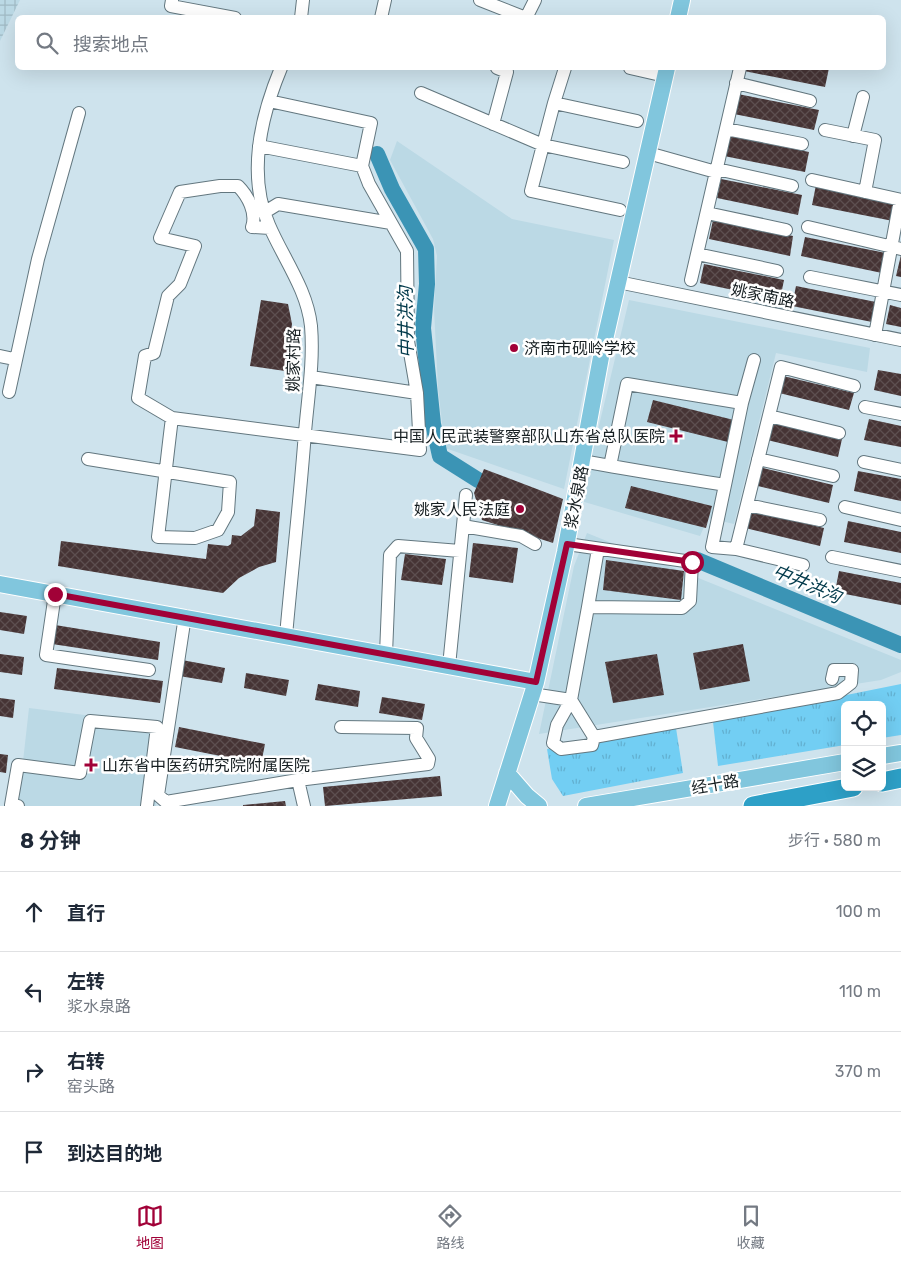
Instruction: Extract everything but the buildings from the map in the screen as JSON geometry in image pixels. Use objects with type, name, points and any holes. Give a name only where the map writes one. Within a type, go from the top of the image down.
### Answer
[{"type":"highway","name":"经十路","points":[[752,806],[841,789]]},
{"type":"main road","points":[[679,15],[682,0]]},
{"type":"main road","name":"浆水泉路","points":[[497,806],[534,688],[567,544],[601,357],[666,72]]},
{"type":"main road","points":[[0,584],[185,616],[449,666],[534,688]]},
{"type":"main road","points":[[886,755],[901,753]]},
{"type":"main road","name":"经十路","points":[[586,806],[841,763]]},
{"type":"main road","points":[[506,773],[539,806]]},
{"type":"street","points":[[301,15],[303,0]]},
{"type":"street","points":[[382,15],[385,0]]},
{"type":"street","points":[[480,0],[518,15]]},
{"type":"street","points":[[528,15],[535,0]]},
{"type":"street","points":[[172,2],[223,15]]},
{"type":"street","name":"姚家村路","points":[[280,70],[269,101],[259,146],[258,190],[270,228],[292,269],[311,325],[311,377],[286,636]]},
{"type":"street","points":[[492,124],[504,70]]},
{"type":"street","points":[[564,70],[531,192],[620,210]]},
{"type":"street","points":[[648,70],[666,72]]},
{"type":"street","points":[[691,280],[739,70]]},
{"type":"street","points":[[736,83],[810,101]]},
{"type":"street","points":[[421,93],[543,145],[622,162]]},
{"type":"street","points":[[854,136],[863,97]]},
{"type":"street","points":[[269,101],[371,124],[362,166],[368,184],[407,251],[408,341],[417,393],[420,450],[305,433],[172,418],[138,398],[145,356],[154,353],[168,296],[180,284],[195,246],[160,238],[180,192],[220,186],[238,186],[248,196],[254,221],[252,227],[270,228]]},
{"type":"street","points":[[554,103],[637,121]]},
{"type":"street","points":[[8,392],[38,259],[79,113]]},
{"type":"street","points":[[726,129],[802,144]]},
{"type":"street","points":[[825,130],[876,140],[865,192]]},
{"type":"street","points":[[259,146],[362,166]]},
{"type":"street","points":[[648,153],[716,171],[792,186]]},
{"type":"street","points":[[812,180],[900,200],[896,248],[883,291],[875,335]]},
{"type":"street","points":[[264,212],[278,204],[391,223]]},
{"type":"street","points":[[707,213],[786,230]]},
{"type":"street","points":[[808,227],[896,248]]},
{"type":"street","points":[[697,254],[777,271]]},
{"type":"street","points":[[810,277],[901,295]]},
{"type":"street","name":"姚家南路","points":[[618,282],[901,340]]},
{"type":"street","points":[[0,356],[14,359]]},
{"type":"street","points":[[754,360],[742,403],[712,547],[736,549],[803,565]]},
{"type":"street","points":[[736,549],[781,366],[854,386]]},
{"type":"street","points":[[311,377],[417,393]]},
{"type":"street","points":[[610,466],[627,384],[742,403]]},
{"type":"street","points":[[865,406],[901,414]]},
{"type":"street","points":[[769,416],[839,433]]},
{"type":"street","points":[[88,459],[166,471],[230,482],[228,512],[218,530],[195,538],[158,537],[166,471],[172,418]]},
{"type":"street","points":[[758,459],[833,476]]},
{"type":"street","points":[[582,460],[724,485]]},
{"type":"street","points":[[864,462],[901,470]]},
{"type":"street","points":[[449,666],[466,495]]},
{"type":"street","points":[[747,506],[820,520]]},
{"type":"street","points":[[845,507],[901,520]]},
{"type":"street","points":[[463,526],[521,536],[535,544]]},
{"type":"street","points":[[567,544],[692,562],[690,601],[682,608],[588,607]]},
{"type":"street","points":[[386,654],[390,555],[398,546],[460,551]]},
{"type":"street","points":[[534,688],[571,700],[594,737],[592,745],[561,749],[553,744],[557,725],[571,700],[598,549]]},
{"type":"street","points":[[832,557],[901,571]]},
{"type":"street","points":[[55,594],[46,655],[149,670]]},
{"type":"street","points":[[185,616],[158,795],[166,802],[298,780],[428,764],[429,759],[416,738],[417,728],[340,727]]},
{"type":"street","points":[[594,737],[838,692],[852,683],[852,670],[834,670],[832,679]]},
{"type":"street","points":[[18,806],[11,805],[18,765],[80,773],[90,721],[157,726],[147,806]]},
{"type":"street","points":[[298,780],[304,806]]},
{"type":"shaded area","points":[[0,0],[20,0],[0,41]]},
{"type":"shaded area","name":"济南市砚岭学校","points":[[397,141],[512,219],[614,240],[564,489],[445,448],[438,388],[434,309],[437,256],[433,239],[390,160]]},
{"type":"shaded area","name":"中国人民武装警察部队山东省总队医院","points":[[629,300],[870,348],[867,372],[776,353],[734,524],[708,518],[700,536],[581,501]]},
{"type":"shaded area","points":[[587,533],[901,660],[901,672],[881,680],[539,734],[574,566]]},
{"type":"shaded area","name":"山东省中医药研究院附属医院","points":[[29,708],[164,725],[156,806],[18,806]]},
{"type":"green space","points":[[901,684],[901,735],[886,737],[886,701],[841,701],[841,746],[718,766],[713,722]]},
{"type":"green space","points":[[676,728],[683,773],[563,796],[552,779],[547,749]]},
{"type":"waterway","name":"中井洪沟","points":[[377,154],[392,189],[426,249],[427,284],[423,328],[433,424],[440,456],[478,480]]},
{"type":"waterway","name":"中井洪沟","points":[[697,560],[901,645]]},
{"type":"place","name":"济南市砚岭学校","points":[[514,348]]},
{"type":"place","name":"中国人民武装警察部队山东省总队医院","points":[[676,436]]},
{"type":"place","name":"姚家人民法庭","points":[[520,509]]},
{"type":"place","name":"山东省中医药研究院附属医院","points":[[91,765]]},
{"type":"route","points":[[55,594],[185,616],[536,682],[567,544],[692,562]]}]
